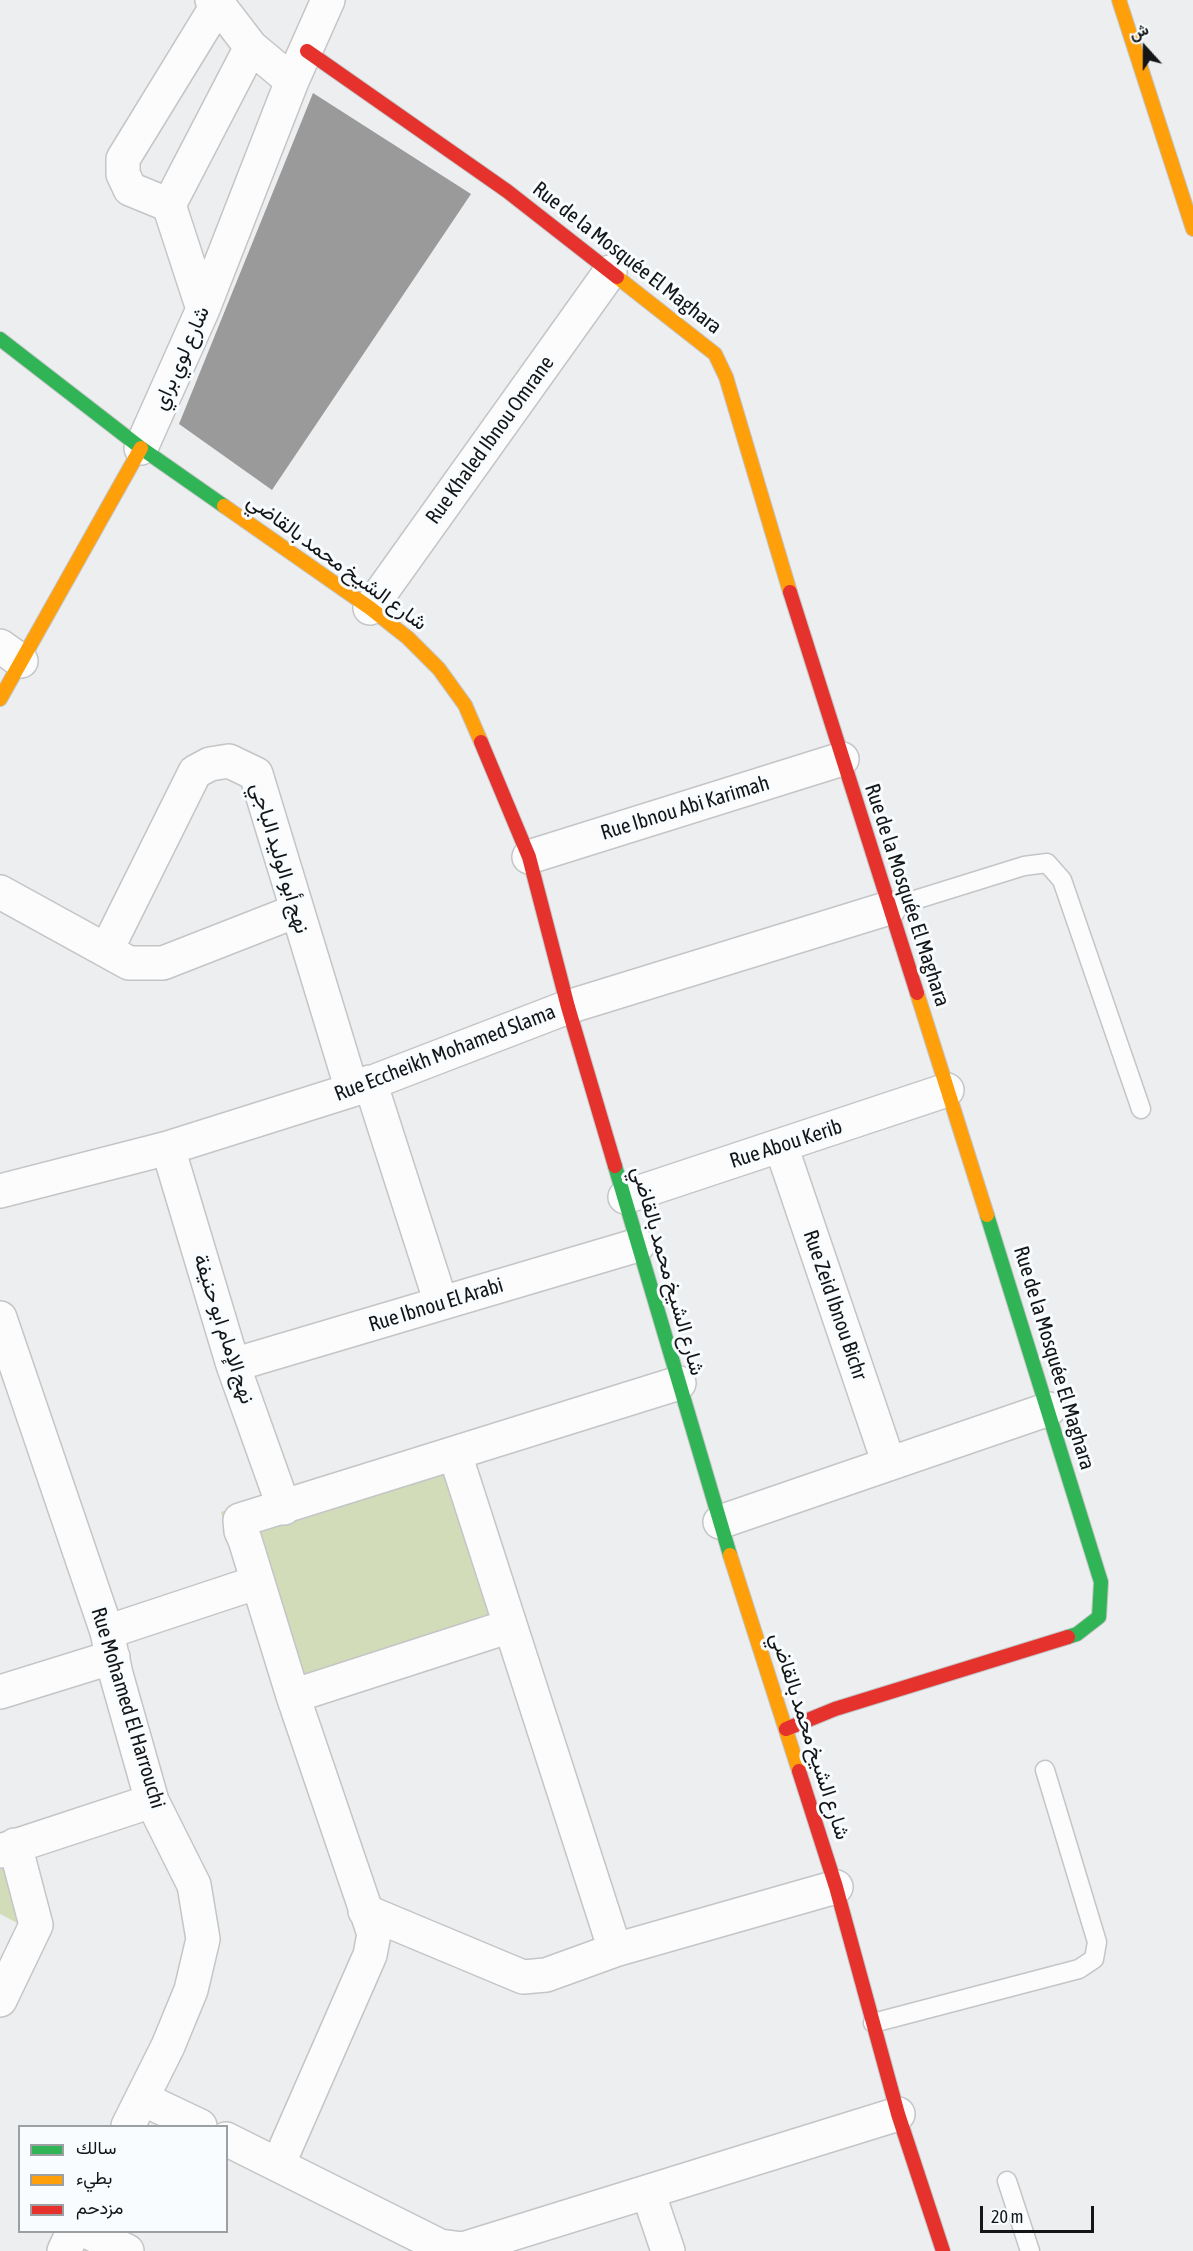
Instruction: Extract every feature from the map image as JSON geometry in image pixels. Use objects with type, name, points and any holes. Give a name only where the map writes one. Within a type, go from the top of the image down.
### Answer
[{"type":"main road","points":[[1119,0],[1193,229]]},
{"type":"main road","name":"Rue de la Mosquée El Maghara","points":[[307,51],[507,191],[715,354],[726,377],[842,759],[1049,1409],[1101,1582],[1099,1617],[1077,1634],[835,1709],[786,1729]]},
{"type":"main road","name":"شارع الشيخ محمد بالقاضي","points":[[0,339],[141,448],[370,608],[408,638],[439,669],[465,705],[529,857],[568,1007],[720,1522],[836,1887],[898,2114],[943,2251]]},
{"type":"main road","name":"شارع لوي براي","points":[[0,699],[10,654],[141,448]]},
{"type":"street","name":"شارع لوي براي","points":[[141,448],[203,309],[292,81],[328,0]]},
{"type":"street","points":[[169,205],[130,189],[123,174],[123,159],[215,2],[250,47],[292,81]]},
{"type":"street","points":[[203,309],[169,205],[250,47]]},
{"type":"street","name":"Rue Khaled Ibnou Omrane","points":[[370,608],[610,272]]},
{"type":"street","name":"Rue Ibnou Abi Karimah","points":[[529,857],[842,759]]},
{"type":"street","name":"نهج أبو الوليد الباجي","points":[[107,949],[195,772],[210,764],[229,761],[256,774],[296,911],[441,1303]]},
{"type":"street","points":[[0,892],[129,963],[163,963],[296,911]]},
{"type":"street","name":"Rue Eccheikh Mohamed Slama","points":[[0,1191],[168,1148],[361,1086],[568,1007],[889,908]]},
{"type":"street","name":"Rue Abou Kerib","points":[[625,1197],[947,1090]]},
{"type":"street","name":"Rue Zeid Ibnou Bichr","points":[[781,1146],[889,1464]]},
{"type":"street","name":"نهج الإمام ابو حنيفة","points":[[168,1148],[233,1365],[284,1508]]},
{"type":"street","name":"Rue Ibnou El Arabi","points":[[233,1365],[638,1245]]},
{"type":"street","name":"Rue Mohamed El Harrouchi","points":[[0,1318],[110,1644],[152,1801],[194,1885],[203,1939],[190,1990],[136,2113]]},
{"type":"street","points":[[278,2164],[370,1955],[374,1934],[293,1696],[241,1531],[240,1520],[679,1383]]},
{"type":"street","points":[[720,1522],[1049,1409]]},
{"type":"street","points":[[455,1454],[615,1950]]},
{"type":"street","points":[[0,1692],[258,1582]]},
{"type":"street","points":[[293,1696],[510,1626]]},
{"type":"street","points":[[0,2000],[36,1925],[8,1848],[152,1801]]},
{"type":"street","points":[[365,1911],[523,1977],[546,1975],[615,1950],[836,1887]]},
{"type":"street","points":[[136,2113],[191,2125]]},
{"type":"street","points":[[228,2140],[439,2249],[463,2249],[515,2242],[648,2192],[898,2114]]},
{"type":"street","points":[[648,2192],[668,2251]]},
{"type":"street","points":[[64,2251],[72,2233]]},
{"type":"street","points":[[90,2233],[127,2251]]},
{"type":"lane","points":[[889,908],[1024,866],[1047,863],[1062,880],[1141,1109]]},
{"type":"lane","points":[[873,2023],[1079,1969],[1094,1959],[1097,1942],[1045,1770]]},
{"type":"lane","points":[[1007,2181],[1030,2251]]},
{"type":"green space","points":[[465,1435],[528,1635],[285,1712],[221,1512]]},
{"type":"green space","points":[[19,1831],[48,1939],[0,1914],[0,1838]]},
{"type":"building","points":[[313,93],[471,194],[272,490],[179,424]]},
{"type":"traffic: fast","points":[[0,339],[141,448],[224,506]]},
{"type":"traffic: fast","points":[[615,1166],[730,1555]]},
{"type":"traffic: fast","points":[[987,1215],[1101,1582],[1099,1617],[1077,1634],[1068,1637]]},
{"type":"traffic: slow","points":[[1119,0],[1193,229]]},
{"type":"traffic: slow","points":[[617,277],[715,354],[726,377],[790,592]]},
{"type":"traffic: slow","points":[[0,699],[141,448]]},
{"type":"traffic: slow","points":[[224,506],[370,608],[408,638],[439,669],[465,705],[481,742]]},
{"type":"traffic: slow","points":[[917,993],[987,1215]]},
{"type":"traffic: slow","points":[[730,1555],[799,1771]]},
{"type":"traffic: jam","points":[[307,51],[507,191],[617,277]]},
{"type":"traffic: jam","points":[[790,592],[917,993]]},
{"type":"traffic: jam","points":[[481,742],[529,857],[568,1007],[615,1166]]},
{"type":"traffic: jam","points":[[786,1729],[835,1709],[1068,1637]]},
{"type":"traffic: jam","points":[[799,1771],[836,1887],[898,2114],[943,2251]]}]
